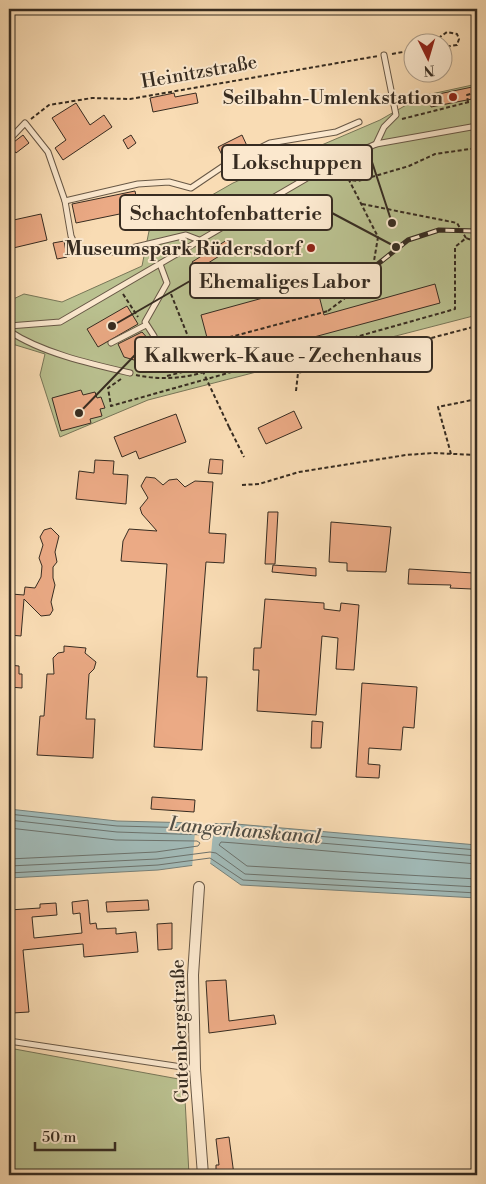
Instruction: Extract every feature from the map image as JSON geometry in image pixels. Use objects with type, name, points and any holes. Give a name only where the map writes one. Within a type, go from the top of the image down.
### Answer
[{"type":"street","name":"Gutenbergstraße","points":[[199,887],[193,947],[195,1069],[203,1175]]},
{"type":"lane","points":[[376,144],[384,127],[396,115],[384,55]]},
{"type":"lane","points":[[65,201],[138,184],[169,182],[191,188],[225,165],[270,143],[336,132],[359,122]]},
{"type":"lane","points":[[9,140],[26,123],[48,152],[65,201],[71,236],[78,248],[115,252],[186,235],[199,240]]},
{"type":"lane","points":[[9,326],[60,322],[331,164],[376,144],[477,126]]},
{"type":"lane","points":[[111,343],[145,323],[167,283],[160,264]]},
{"type":"lane","points":[[145,323],[154,336]]},
{"type":"lane","points":[[9,331],[22,340],[88,363],[130,373]]},
{"type":"lane","points":[[9,1041],[195,1069]]},
{"type":"path","points":[[9,11],[16,9]]},
{"type":"path","points":[[454,33],[457,34],[459,39],[457,45],[454,46]]},
{"type":"path","name":"Heinitzstraße","points":[[26,123],[49,105],[92,98],[130,99],[404,52]]},
{"type":"path","points":[[468,102],[467,94],[477,92]]},
{"type":"path","points":[[400,119],[477,100]]},
{"type":"path","points":[[349,180],[358,181],[408,166],[435,154],[477,148]]},
{"type":"path","points":[[192,347],[328,311],[366,282],[373,268],[378,238],[349,180],[331,164]]},
{"type":"path","points":[[362,204],[457,223],[466,238],[477,242]]},
{"type":"path","points":[[205,344],[212,362],[207,371],[193,376],[159,378],[130,373],[108,388],[111,406],[455,309],[455,247],[466,238]]},
{"type":"path","points":[[167,283],[196,358],[244,457]]},
{"type":"path","points":[[119,288],[140,321],[145,323]]},
{"type":"path","points":[[296,391],[298,373],[477,326]]},
{"type":"path","points":[[154,336],[165,339],[175,349],[177,359],[194,369]]},
{"type":"path","points":[[194,369],[196,358]]},
{"type":"path","points":[[159,378],[194,369]]},
{"type":"path","points":[[451,454],[438,407],[477,399]]},
{"type":"path","points":[[242,484],[259,484],[299,472],[406,454],[477,455]]},
{"type":"path","points":[[477,506],[473,569],[477,569]]},
{"type":"green space","name":"Museumspark Rüdersdorf","points":[[477,84],[477,315],[148,400],[60,437],[40,375],[45,354],[9,343],[9,301],[24,294],[62,302],[142,266],[149,231],[233,183],[380,120],[422,96]]},
{"type":"green space","points":[[9,1048],[184,1080],[189,1175],[9,1175]]},
{"type":"water","name":"Langerhanskanal","points":[[9,809],[117,821],[236,824],[477,845],[477,898],[241,885],[210,863],[158,870],[9,878]]},
{"type":"pier","points":[[196,820],[214,821],[210,866],[192,868]]},
{"type":"building","name":"Seilbahn-Umlenkstation","points":[[477,86],[477,98],[431,107],[429,96]]},
{"type":"building","points":[[174,93],[175,97],[196,93],[198,103],[153,112],[150,98]]},
{"type":"building","points":[[76,103],[90,125],[104,115],[112,127],[63,160],[55,148],[66,140],[52,118]]},
{"type":"building","points":[[23,135],[29,143],[16,153],[10,145]]},
{"type":"building","points":[[131,135],[136,143],[128,149],[123,140]]},
{"type":"building","points":[[242,135],[248,148],[224,159],[218,147]]},
{"type":"building","points":[[135,191],[139,210],[76,223],[72,204]]},
{"type":"building","points":[[41,214],[47,240],[9,249],[9,221]]},
{"type":"building","points":[[227,240],[232,248],[197,270],[192,262]]},
{"type":"building","points":[[64,241],[67,257],[57,259],[53,243]]},
{"type":"building","points":[[309,271],[314,276],[324,315],[435,284],[440,303],[214,364],[201,315],[303,287],[303,276]]},
{"type":"building","points":[[127,306],[138,324],[98,347],[87,329]]},
{"type":"building","points":[[142,332],[150,341],[147,343],[150,350],[134,360],[124,357],[118,344]]},
{"type":"building","points":[[81,390],[83,395],[95,392],[97,398],[101,397],[105,408],[100,409],[102,416],[90,419],[91,423],[61,431],[52,398]]},
{"type":"building","points":[[294,411],[302,428],[266,444],[258,428]]},
{"type":"building","points":[[176,414],[186,442],[139,459],[136,451],[122,457],[114,437]]},
{"type":"building","points":[[210,459],[223,460],[222,474],[208,473]]},
{"type":"building","points":[[95,460],[114,461],[113,474],[128,475],[126,504],[76,499],[79,471],[94,473]]},
{"type":"building","points":[[146,477],[155,478],[163,485],[169,480],[177,479],[185,487],[195,481],[213,482],[209,533],[226,534],[224,563],[206,562],[197,677],[207,677],[202,750],[154,747],[167,564],[121,561],[123,541],[129,529],[157,531],[142,514],[140,508],[148,498],[141,486]]},
{"type":"building","points":[[268,512],[278,512],[275,564],[265,564]]},
{"type":"building","points":[[331,522],[391,527],[386,572],[347,571],[347,563],[329,562]]},
{"type":"building","points":[[51,528],[59,536],[55,552],[57,562],[53,567],[55,585],[51,602],[53,610],[50,615],[41,616],[24,599],[21,636],[9,635],[9,597],[11,594],[24,595],[25,587],[35,588],[41,577],[42,566],[39,558],[43,545],[40,537],[44,530]]},
{"type":"building","points":[[273,565],[316,568],[316,576],[272,572]]},
{"type":"building","points":[[409,569],[473,573],[472,589],[450,588],[451,585],[408,584]]},
{"type":"building","points":[[265,599],[324,603],[324,609],[340,611],[341,603],[359,605],[354,670],[336,669],[338,638],[322,636],[316,715],[257,711],[259,670],[253,670],[254,648],[261,648]]},
{"type":"building","points":[[64,646],[86,648],[85,653],[96,662],[94,669],[89,674],[86,719],[95,719],[93,758],[37,755],[40,716],[44,716],[47,674],[54,674],[53,658],[58,653],[64,652]]},
{"type":"building","points":[[9,665],[19,666],[19,674],[22,674],[22,688],[9,687]]},
{"type":"building","points":[[362,683],[417,687],[414,728],[403,727],[401,750],[369,748],[368,764],[380,765],[379,778],[356,777]]},
{"type":"building","points":[[312,721],[323,722],[321,748],[311,748]]},
{"type":"building","points":[[152,797],[195,800],[194,812],[151,809]]},
{"type":"building","points":[[88,900],[90,924],[96,923],[97,929],[116,928],[116,934],[136,932],[138,952],[84,957],[83,944],[23,950],[29,1012],[12,1013],[9,965],[14,964],[9,932],[9,910],[40,908],[40,904],[56,903],[57,915],[32,917],[34,938],[82,933],[80,913],[73,914],[72,902]]},
{"type":"building","points":[[148,900],[149,910],[107,912],[106,902]]},
{"type":"building","points":[[172,923],[172,949],[158,950],[157,924]]},
{"type":"building","points":[[226,980],[229,1021],[274,1015],[276,1024],[209,1033],[206,981]]},
{"type":"building","points":[[229,1137],[234,1175],[216,1175],[216,1165],[219,1165],[216,1139]]},
{"type":"railway","points":[[354,283],[408,240],[439,230],[477,231]]},
{"type":"place","name":"Seilbahn-Umlenkstation","points":[[453,97]]},
{"type":"place","name":"Lokschuppen","points":[[392,223]]},
{"type":"place","name":"Schachtofenbatterie","points":[[396,247]]},
{"type":"place","name":"Museumspark Rüdersdorf","points":[[311,248]]},
{"type":"place","name":"Ehemaliges Labor","points":[[112,326]]},
{"type":"place","name":"Kalkwerk-Kaue - Zechenhaus","points":[[79,413]]}]
